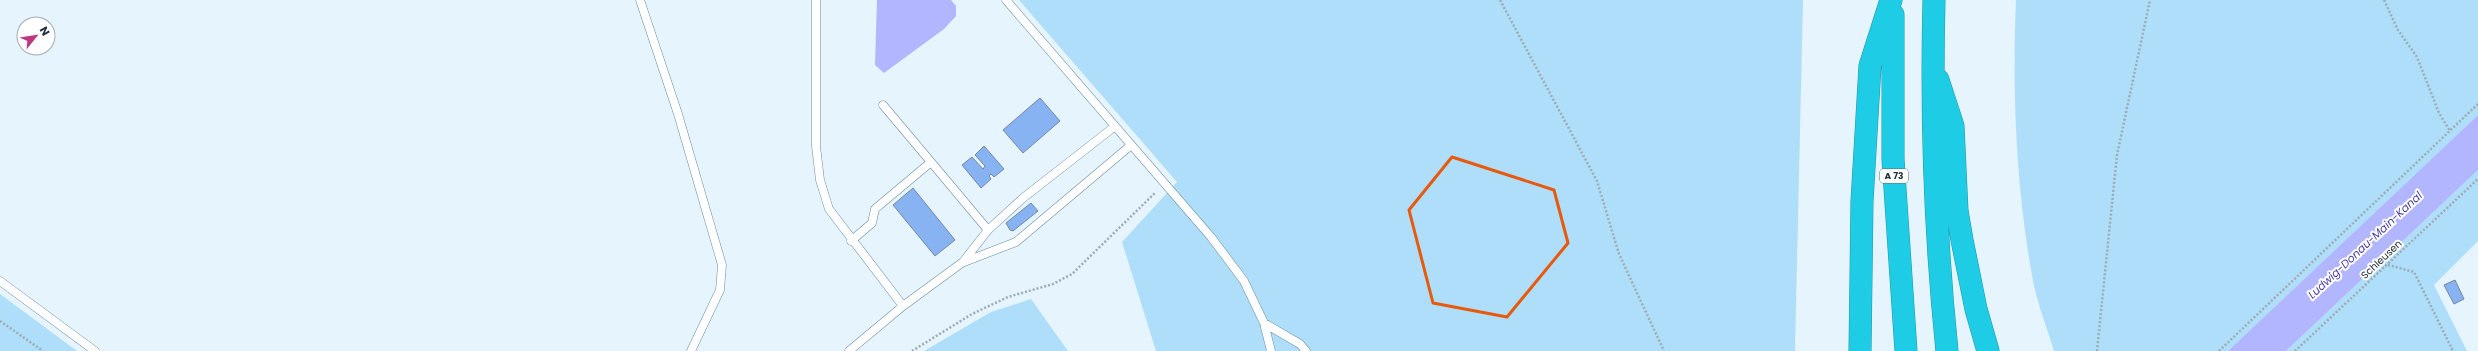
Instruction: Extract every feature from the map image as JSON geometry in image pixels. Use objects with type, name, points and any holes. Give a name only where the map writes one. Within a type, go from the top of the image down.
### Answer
[{"type":"highway","points":[[1860,351],[1862,201],[1870,66],[1892,0]]},
{"type":"highway","name":"A 73","points":[[1892,0],[1893,159],[1906,351]]},
{"type":"highway","points":[[1934,0],[1932,128],[1937,223],[1947,351]]},
{"type":"highway","points":[[1933,62],[1953,126],[1958,210],[1962,240],[1976,309],[1988,351]]},
{"type":"lane","points":[[640,0],[678,114],[722,265],[720,290],[692,351]]},
{"type":"lane","points":[[816,0],[816,146],[820,180],[828,209],[851,241],[903,306]]},
{"type":"lane","points":[[1006,0],[1130,146],[1211,237],[1244,281],[1264,323],[1270,351]]},
{"type":"lane","points":[[883,105],[988,230]]},
{"type":"lane","points":[[963,262],[988,230],[1023,198],[1114,127]]},
{"type":"lane","points":[[849,351],[903,306],[963,262],[1016,242],[1130,146]]},
{"type":"lane","points":[[851,241],[872,223],[875,209],[931,162]]},
{"type":"lane","points":[[0,281],[95,351]]},
{"type":"lane","points":[[1264,323],[1300,344],[1306,351]]},
{"type":"path","points":[[1500,0],[1597,181],[1620,254],[1664,351]]},
{"type":"path","points":[[2097,351],[2117,155],[2150,0]]},
{"type":"path","points":[[2384,0],[2398,30],[2417,57],[2439,113],[2450,131]]},
{"type":"path","points":[[2219,351],[2478,104]]},
{"type":"path","name":"Schleusen","points":[[2294,351],[2478,179]]},
{"type":"path","points":[[912,351],[972,314],[1008,297],[1053,284],[1072,274],[1163,184]]},
{"type":"path","points":[[2387,264],[2414,272],[2454,351]]},
{"type":"path","points":[[0,321],[43,351]]},
{"type":"highlighted area","points":[[1452,157],[1554,190],[1568,243],[1507,317],[1433,303],[1409,210]]},
{"type":"shaded area","points":[[1019,0],[1803,0],[1795,351],[1156,351],[1122,242],[1177,182]]},
{"type":"shaded area","points":[[2016,0],[2478,0],[2478,115],[2228,351],[2054,351],[2033,281],[2027,246],[2019,176],[2015,106]]},
{"type":"shaded area","points":[[2478,170],[2478,241],[2434,285],[2467,351],[2286,351]]},
{"type":"shaded area","points":[[0,294],[77,351],[0,351]]},
{"type":"shaded area","points":[[1031,299],[1068,351],[924,351],[991,312]]},
{"type":"water","points":[[877,0],[951,0],[956,6],[956,16],[944,29],[884,73],[875,65]]},
{"type":"water","name":"Ludwig-Donau-Main-Kanal","points":[[2478,115],[2478,170],[2286,351],[2228,351]]},
{"type":"building","points":[[1040,98],[1060,121],[1023,153],[1003,130]]},
{"type":"building","points":[[984,146],[1004,169],[994,177],[991,174],[989,176],[991,179],[981,188],[962,165],[972,157],[983,169],[985,166],[975,155]]},
{"type":"building","points":[[913,188],[955,240],[935,256],[893,205]]},
{"type":"building","points":[[1031,203],[1038,211],[1013,231],[1010,230],[1006,223]]},
{"type":"building","points":[[2455,280],[2464,299],[2454,304],[2444,285]]}]
